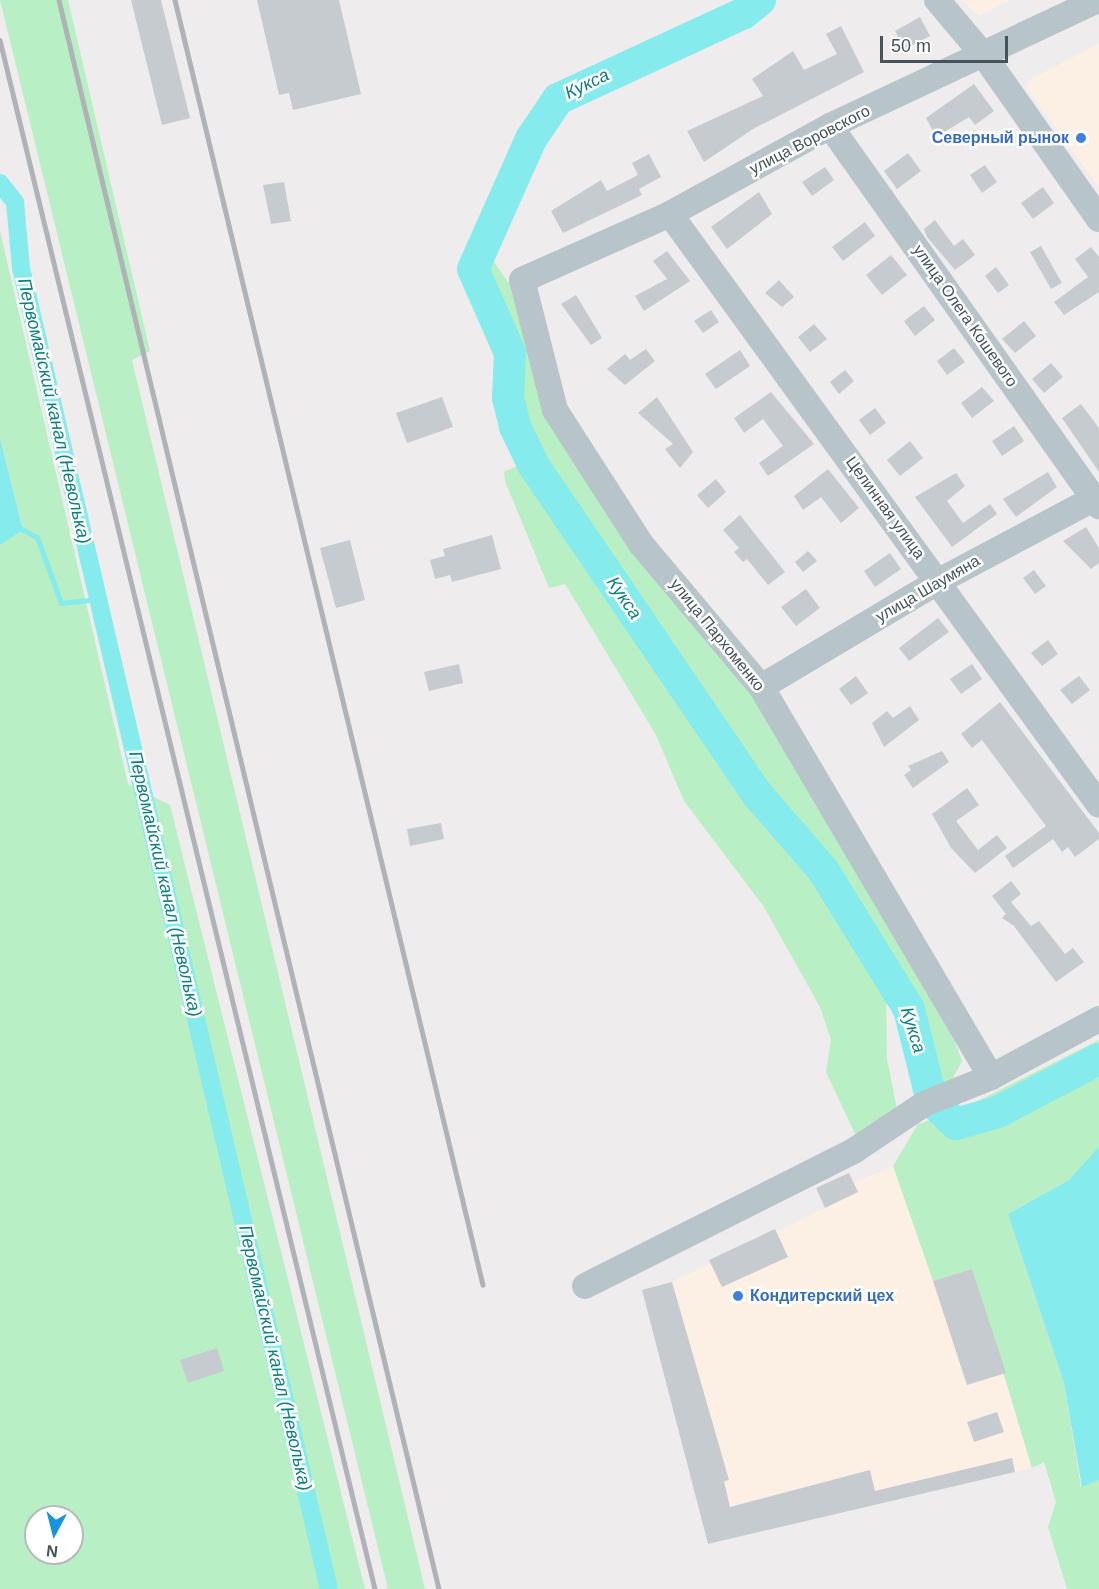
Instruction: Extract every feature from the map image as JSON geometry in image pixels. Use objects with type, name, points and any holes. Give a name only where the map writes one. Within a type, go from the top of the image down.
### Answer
[{"type":"street","points":[[937,0],[985,57],[1099,219]]},
{"type":"street","name":"улица Воровского","points":[[522,280],[670,214],[830,126],[985,57],[1098,0]]},
{"type":"street","name":"улица Олега Кошевого","points":[[830,126],[1097,501]]},
{"type":"street","name":"Целинная улица","points":[[670,214],[939,581],[1099,805]]},
{"type":"street","name":"улица Пархоменко","points":[[522,280],[555,410],[641,544],[761,687],[991,1077]]},
{"type":"street","name":"улица Шаумяна","points":[[761,687],[939,581],[1097,501]]},
{"type":"street","points":[[585,1286],[855,1150],[934,1101],[991,1077],[1099,1019]]},
{"type":"shaded area","points":[[961,0],[1010,0],[979,16]]},
{"type":"shaded area","name":"Северный рынок","points":[[1099,44],[1099,187],[1026,88],[1031,79]]},
{"type":"shaded area","points":[[893,1166],[933,1281],[972,1269],[1032,1468],[708,1544],[642,1290],[672,1282],[825,1208],[816,1188],[849,1173],[854,1183]]},
{"type":"green space","points":[[0,0],[68,0],[150,351],[132,360],[425,1589],[388,1589]]},
{"type":"green space","points":[[0,231],[128,784],[170,805],[365,1589],[0,1589],[0,545],[23,529],[0,438]]},
{"type":"green space","points":[[490,256],[510,285],[542,404],[756,697],[954,1040],[962,1061],[950,1083],[938,1089],[912,1001],[818,854],[756,780],[537,454],[516,392],[517,355],[481,269]]},
{"type":"green space","points":[[523,463],[691,718],[816,875],[886,995],[887,1059],[897,1109],[886,1120],[855,1134],[826,1072],[831,1040],[820,1007],[764,907],[684,801],[656,735],[565,584],[549,588],[505,481],[504,472]]},
{"type":"green space","points":[[1099,1040],[1099,1147],[1093,1159],[1069,1180],[1008,1214],[1064,1383],[1081,1487],[1099,1480],[1099,1589],[1067,1589],[1048,1527],[1056,1502],[1044,1462],[1032,1468],[972,1269],[933,1281],[893,1166],[918,1124],[956,1112]]},
{"type":"water","points":[[0,438],[23,530],[0,545]]},
{"type":"water","points":[[1099,1147],[1099,1480],[1082,1487],[1064,1383],[1008,1214],[1069,1180]]},
{"type":"building","points":[[131,0],[161,0],[190,118],[162,125]]},
{"type":"building","points":[[257,0],[339,0],[361,94],[293,110],[289,93],[279,95]]},
{"type":"building","points":[[920,17],[930,36],[905,49],[895,31]]},
{"type":"building","points":[[841,26],[864,72],[753,129],[704,162],[687,131],[763,96],[752,79],[793,51],[804,70],[837,54],[826,34]]},
{"type":"building","points":[[974,84],[994,111],[975,125],[969,117],[936,137],[926,118]]},
{"type":"building","points":[[908,153],[921,171],[897,189],[884,171]]},
{"type":"building","points":[[649,154],[661,177],[639,189],[642,195],[563,233],[551,211],[601,180],[607,191],[638,175],[632,163]]},
{"type":"building","points":[[985,165],[997,182],[982,193],[970,175]]},
{"type":"building","points":[[825,167],[834,180],[812,196],[802,182]]},
{"type":"building","points":[[284,182],[291,221],[271,224],[263,185]]},
{"type":"building","points":[[1043,187],[1054,203],[1033,219],[1021,203]]},
{"type":"building","points":[[759,192],[772,214],[727,249],[711,227]]},
{"type":"building","points":[[935,220],[954,246],[963,239],[975,255],[955,270],[927,237],[924,229]]},
{"type":"building","points":[[865,222],[875,236],[843,261],[832,247]]},
{"type":"building","points":[[1041,246],[1062,283],[1051,289],[1030,252]]},
{"type":"building","points":[[1091,247],[1099,257],[1099,292],[1064,315],[1054,302],[1088,277],[1075,259]]},
{"type":"building","points":[[667,251],[690,281],[644,311],[635,296],[667,279],[653,261]]},
{"type":"building","points":[[891,255],[907,275],[882,295],[866,275]]},
{"type":"building","points":[[996,267],[1009,285],[998,293],[985,276]]},
{"type":"building","points":[[779,280],[794,297],[782,307],[765,293]]},
{"type":"building","points":[[576,295],[602,338],[591,345],[561,304]]},
{"type":"building","points":[[924,306],[935,320],[915,336],[904,321]]},
{"type":"building","points":[[711,310],[719,322],[703,333],[694,321]]},
{"type":"building","points":[[1024,321],[1036,336],[1015,353],[1002,339]]},
{"type":"building","points":[[814,324],[827,339],[810,352],[798,337]]},
{"type":"building","points":[[954,348],[965,362],[947,375],[937,361]]},
{"type":"building","points":[[646,349],[655,361],[625,385],[607,369],[625,354],[630,360]]},
{"type":"building","points":[[740,350],[750,366],[716,389],[705,374]]},
{"type":"building","points":[[1051,363],[1063,377],[1044,393],[1032,379]]},
{"type":"building","points":[[845,370],[854,381],[839,394],[830,382]]},
{"type":"building","points":[[982,387],[994,401],[972,418],[961,403]]},
{"type":"building","points":[[771,392],[814,444],[768,476],[759,463],[783,446],[763,419],[744,433],[734,418]]},
{"type":"building","points":[[442,397],[453,427],[407,443],[396,413]]},
{"type":"building","points":[[657,397],[693,452],[680,468],[665,449],[673,444],[638,413]]},
{"type":"building","points":[[1081,404],[1099,428],[1099,472],[1062,418]]},
{"type":"building","points":[[875,408],[886,423],[870,435],[859,420]]},
{"type":"building","points":[[1014,426],[1024,441],[1002,456],[992,441]]},
{"type":"building","points":[[910,441],[923,458],[900,476],[887,460]]},
{"type":"building","points":[[828,469],[859,508],[841,523],[821,497],[803,510],[794,496]]},
{"type":"building","points":[[1048,472],[1057,487],[1016,517],[1003,499]]},
{"type":"building","points":[[956,473],[965,486],[947,501],[963,523],[990,504],[997,514],[952,547],[915,497]]},
{"type":"building","points":[[716,479],[726,492],[708,508],[697,495]]},
{"type":"building","points":[[740,515],[785,572],[768,585],[747,559],[743,562],[734,552],[739,548],[723,530]]},
{"type":"building","points":[[1086,527],[1099,548],[1099,563],[1091,569],[1063,541]]},
{"type":"building","points":[[492,535],[501,569],[452,582],[450,575],[435,579],[430,560],[445,556],[443,549]]},
{"type":"building","points":[[350,540],[365,600],[336,608],[320,548]]},
{"type":"building","points":[[808,551],[817,561],[803,572],[795,562]]},
{"type":"building","points":[[890,553],[901,569],[875,587],[864,571]]},
{"type":"building","points":[[1034,570],[1046,586],[1035,594],[1023,578]]},
{"type":"building","points":[[806,589],[820,608],[796,626],[781,607]]},
{"type":"building","points":[[938,618],[949,632],[909,661],[899,648]]},
{"type":"building","points":[[1048,640],[1058,654],[1042,666],[1031,653]]},
{"type":"building","points":[[459,664],[463,683],[429,691],[424,672]]},
{"type":"building","points":[[972,664],[982,679],[961,694],[950,679]]},
{"type":"building","points":[[856,676],[868,693],[851,705],[839,689]]},
{"type":"building","points":[[1079,676],[1090,690],[1072,704],[1060,690]]},
{"type":"building","points":[[1000,702],[1099,833],[1099,839],[1075,857],[1068,847],[1062,852],[1053,839],[1013,868],[1005,856],[1046,826],[982,740],[972,748],[961,734]]},
{"type":"building","points":[[910,706],[919,720],[884,747],[872,723],[887,711],[893,718]]},
{"type":"building","points":[[942,751],[949,762],[913,788],[904,775],[911,770],[908,766]]},
{"type":"building","points":[[967,788],[979,805],[956,821],[978,850],[997,835],[1007,848],[975,873],[951,848],[932,814]]},
{"type":"building","points":[[441,823],[444,839],[410,846],[407,829]]},
{"type":"building","points":[[1011,881],[1021,894],[1011,902],[1031,926],[1039,921],[1065,954],[1073,948],[1084,962],[1056,982],[1014,926],[1002,918],[1006,914],[992,896]]},
{"type":"building","points":[[849,1173],[858,1192],[825,1208],[816,1188]]},
{"type":"building","points":[[775,1229],[788,1257],[722,1287],[709,1260]]},
{"type":"building","points":[[972,1269],[1006,1373],[967,1385],[933,1281]]},
{"type":"building","points":[[672,1282],[729,1480],[724,1481],[730,1507],[870,1470],[875,1491],[1012,1458],[1015,1472],[708,1544],[642,1290]]},
{"type":"building","points":[[217,1348],[224,1371],[188,1383],[180,1360]]},
{"type":"building","points":[[997,1412],[1004,1432],[974,1442],[967,1422]]},
{"type":"waterway","name":"Кукса","points":[[760,0],[744,13],[558,99],[531,139],[473,269],[510,353],[508,398],[515,427],[534,466],[757,794],[823,870],[909,1009],[932,1101],[956,1124],[998,1112],[1099,1059]]},
{"type":"waterway","name":"Первомайский канал (Неволька)","points":[[0,183],[15,202],[21,268],[329,1589]]},
{"type":"waterway","points":[[18,527],[37,537],[61,603],[97,599]]},
{"type":"railway","points":[[59,0],[439,1589]]},
{"type":"railway","points":[[175,0],[483,1285]]},
{"type":"railway","points":[[0,40],[375,1589]]},
{"type":"place","name":"Северный рынок","points":[[1081,138]]},
{"type":"place","name":"Кондитерский цех","points":[[738,1296]]}]
